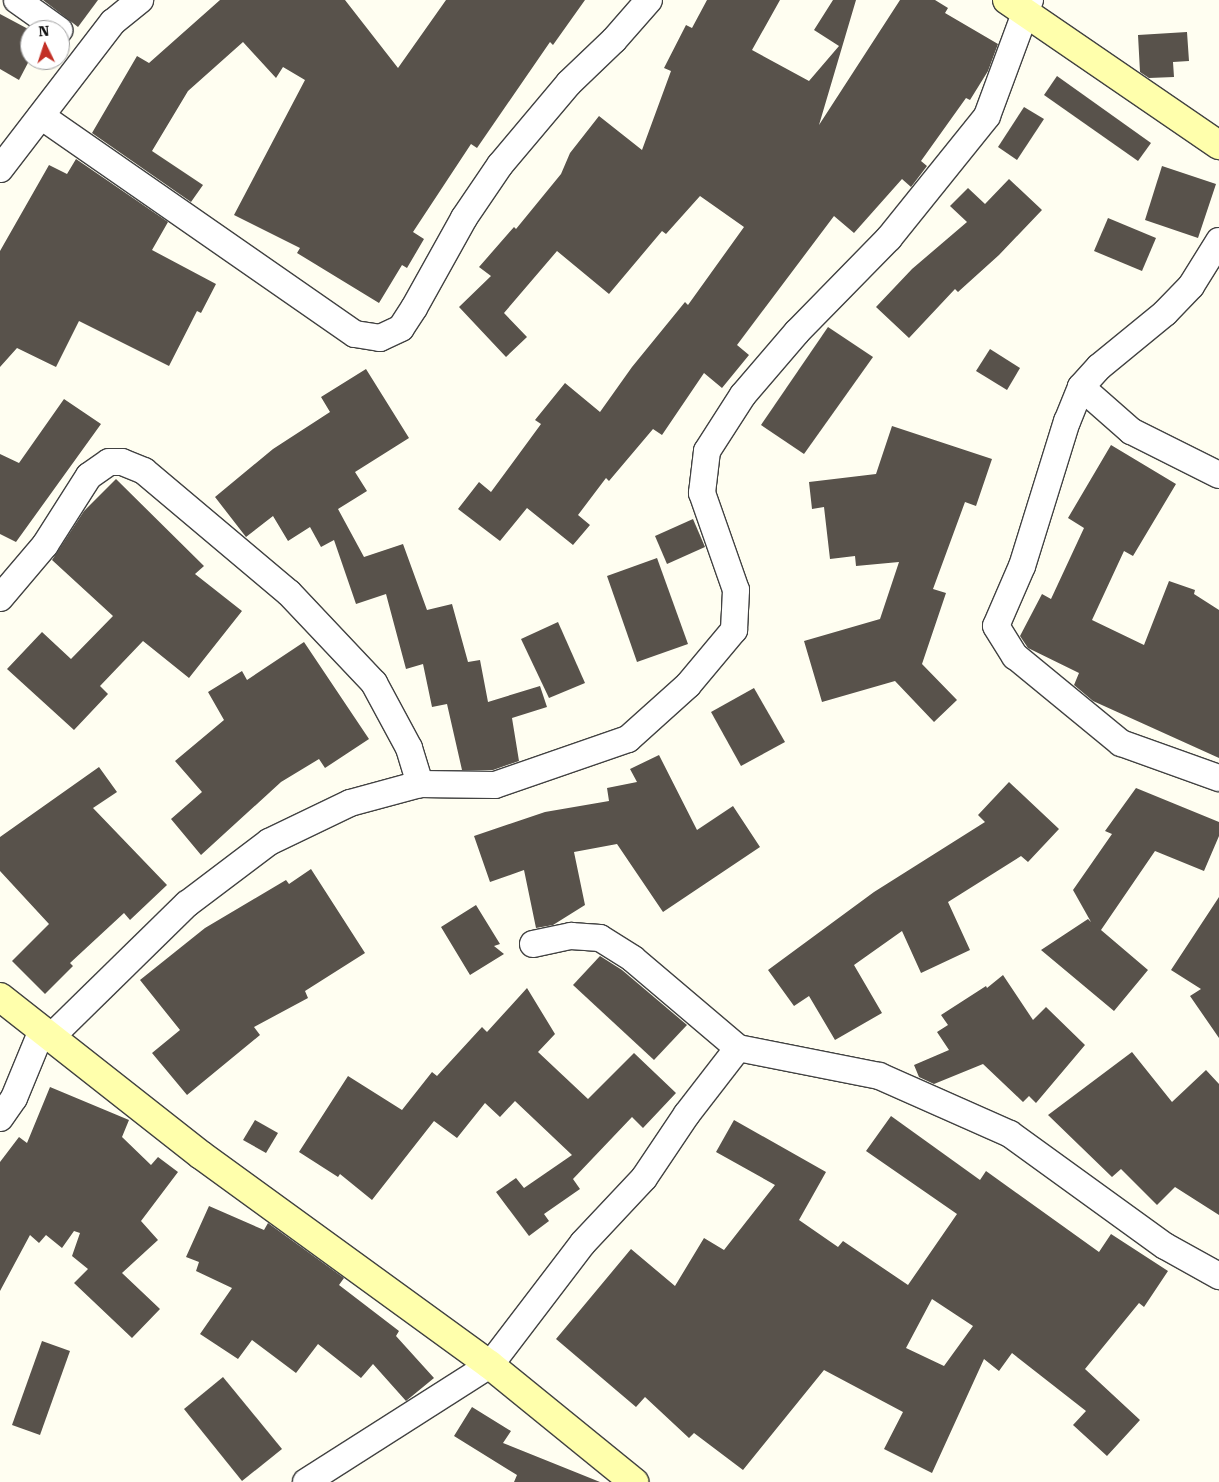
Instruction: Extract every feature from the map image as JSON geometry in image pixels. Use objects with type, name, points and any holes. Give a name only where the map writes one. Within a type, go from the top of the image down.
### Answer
[{"type":"street","points":[[17,0],[46,20]]},
{"type":"street","points":[[0,169],[114,22],[140,0]]},
{"type":"street","points":[[41,116],[355,334],[380,338],[401,328],[464,218],[500,165],[569,83],[614,40],[649,0]]},
{"type":"street","points":[[0,1118],[14,1098],[46,1034],[186,904],[269,842],[350,803],[420,784],[495,785],[628,739],[688,685],[734,630],[736,590],[702,493],[706,451],[743,395],[798,332],[889,238],[987,116],[1020,4],[1219,145]]},
{"type":"street","points":[[70,37],[91,52]]},
{"type":"street","points":[[1219,241],[1191,286],[1165,313],[1099,367],[1081,387],[1067,421],[1022,566],[996,626],[1015,656],[1121,743],[1219,778]]},
{"type":"street","points":[[1081,387],[1131,432],[1219,475]]},
{"type":"street","points":[[0,598],[44,545],[89,476],[109,462],[122,462],[144,471],[289,592],[374,682],[410,748],[420,784]]},
{"type":"street","points":[[533,944],[571,936],[600,938],[633,958],[738,1048],[879,1076],[1010,1134],[1165,1246],[1219,1276]]},
{"type":"street","points":[[0,997],[201,1155],[490,1365],[634,1482]]},
{"type":"street","points":[[306,1482],[490,1365],[583,1243],[644,1178],[692,1107],[738,1048]]},
{"type":"building","points":[[43,0],[98,0],[78,27]]},
{"type":"building","points":[[220,0],[345,0],[398,68],[446,0],[585,0],[553,45],[550,42],[477,148],[471,144],[413,232],[424,239],[407,268],[402,265],[379,303],[297,253],[300,248],[234,215],[305,80],[283,67],[276,78],[243,42],[188,91],[152,151],[203,185],[191,202],[92,133],[137,56],[149,63]]},
{"type":"building","points":[[707,0],[780,0],[752,50],[809,81],[839,46],[814,30],[833,0],[856,0],[819,125],[900,0],[935,0],[948,8],[945,13],[998,44],[988,71],[970,100],[966,98],[921,161],[927,166],[911,187],[902,179],[854,233],[834,216],[737,345],[749,355],[722,388],[704,373],[662,435],[653,429],[609,481],[606,478],[578,515],[590,525],[573,545],[527,508],[500,541],[458,509],[479,482],[491,492],[541,424],[535,420],[565,383],[600,412],[632,367],[685,302],[688,305],[744,227],[700,196],[666,234],[662,231],[609,294],[557,251],[504,313],[527,337],[506,357],[459,307],[491,276],[479,267],[514,227],[516,229],[561,174],[570,153],[599,116],[642,150],[671,71],[664,68],[686,25],[692,28]]},
{"type":"building","points":[[0,14],[20,25],[20,70],[24,70],[19,80],[0,69]]},
{"type":"building","points":[[1187,32],[1189,61],[1173,62],[1174,77],[1149,78],[1140,72],[1138,35]]},
{"type":"building","points":[[1057,76],[1151,143],[1138,161],[1044,95]]},
{"type":"building","points":[[1024,107],[1044,119],[1017,160],[998,147]]},
{"type":"building","points":[[76,159],[168,222],[152,250],[216,284],[201,313],[197,311],[169,366],[79,321],[56,367],[17,348],[0,367],[0,251],[49,165],[67,174]]},
{"type":"building","points":[[1162,166],[1216,184],[1198,238],[1145,220]]},
{"type":"building","points":[[1009,179],[1042,210],[999,255],[958,292],[955,289],[909,338],[876,307],[912,269],[967,222],[950,206],[968,188],[985,204]]},
{"type":"building","points":[[1108,218],[1156,238],[1142,271],[1094,251]]},
{"type":"building","points":[[828,327],[873,357],[804,454],[761,425]]},
{"type":"building","points":[[990,349],[1020,368],[1007,390],[976,371]]},
{"type":"building","points":[[366,369],[409,438],[355,472],[367,491],[338,509],[364,557],[403,544],[427,610],[452,604],[468,662],[480,660],[488,702],[540,686],[547,707],[512,718],[519,761],[493,770],[462,770],[447,704],[432,707],[423,664],[406,669],[386,594],[356,604],[334,540],[321,547],[310,527],[288,541],[273,516],[246,537],[215,497],[273,449],[330,412],[321,397]]},
{"type":"building","points":[[64,399],[101,424],[16,542],[0,534],[0,454],[19,463]]},
{"type":"building","points":[[892,426],[992,459],[976,506],[965,502],[933,589],[946,593],[922,664],[957,700],[934,722],[895,681],[822,702],[804,641],[880,619],[899,562],[856,566],[855,556],[830,559],[824,507],[812,509],[809,482],[876,474]]},
{"type":"building","points":[[1111,445],[1176,484],[1133,556],[1124,551],[1092,620],[1144,645],[1169,581],[1195,590],[1194,594],[1219,610],[1219,758],[1093,701],[1074,685],[1079,673],[1028,648],[1020,636],[1042,594],[1051,599],[1084,528],[1068,518]]},
{"type":"building","points":[[116,479],[204,566],[195,574],[242,611],[189,678],[143,641],[100,686],[108,694],[74,730],[7,669],[42,632],[71,659],[113,616],[52,560],[84,511]]},
{"type":"building","points":[[693,519],[705,547],[667,564],[655,536]]},
{"type":"building","points":[[657,558],[688,644],[637,662],[607,576]]},
{"type":"building","points":[[558,622],[585,683],[549,698],[521,639]]},
{"type":"building","points":[[304,642],[369,739],[325,768],[319,759],[281,782],[201,855],[171,819],[202,792],[175,761],[224,720],[208,692],[242,671],[247,680]]},
{"type":"building","points":[[754,688],[785,742],[741,766],[711,712]]},
{"type":"building","points":[[659,755],[697,830],[733,806],[760,847],[663,912],[617,844],[574,852],[585,905],[553,925],[536,928],[524,870],[490,882],[474,836],[545,812],[609,801],[607,788],[637,782],[630,769]]},
{"type":"building","points":[[99,767],[117,792],[93,808],[167,885],[130,920],[124,913],[70,963],[73,966],[45,994],[12,961],[49,924],[0,871],[0,837]]},
{"type":"building","points":[[1009,782],[1059,829],[1028,862],[1021,856],[948,902],[970,950],[921,973],[902,931],[854,965],[882,1013],[835,1040],[809,996],[794,1006],[768,970],[874,892],[985,822],[978,815]]},
{"type":"building","points":[[1136,788],[1219,822],[1219,836],[1204,871],[1155,851],[1101,930],[1148,970],[1114,1011],[1041,950],[1088,919],[1091,922],[1073,890],[1112,834],[1105,831]]},
{"type":"building","points":[[311,869],[365,953],[305,991],[308,998],[254,1027],[260,1035],[187,1095],[152,1053],[180,1030],[140,980],[205,928],[286,880],[289,884]]},
{"type":"building","points":[[1219,897],[1219,1038],[1190,996],[1201,989],[1171,970]]},
{"type":"building","points":[[476,905],[500,944],[494,946],[504,954],[470,975],[441,927]]},
{"type":"building","points":[[600,956],[622,970],[687,1025],[654,1060],[573,985]]},
{"type":"building","points":[[1003,975],[1033,1020],[1046,1007],[1085,1045],[1036,1103],[1029,1096],[1023,1102],[983,1064],[934,1084],[919,1077],[914,1065],[949,1050],[937,1032],[948,1025],[941,1015],[986,986],[987,988]]},
{"type":"building","points":[[527,988],[555,1034],[538,1052],[588,1099],[634,1053],[676,1093],[643,1128],[632,1117],[573,1179],[580,1189],[544,1214],[549,1221],[529,1236],[496,1192],[516,1178],[524,1188],[572,1155],[515,1101],[500,1117],[485,1103],[457,1138],[434,1121],[372,1200],[340,1174],[338,1177],[299,1152],[348,1076],[402,1110],[432,1072],[437,1076],[482,1027],[487,1032]]},
{"type":"building","points":[[1132,1052],[1172,1102],[1206,1070],[1219,1084],[1219,1215],[1175,1187],[1157,1205],[1121,1169],[1112,1177],[1048,1115]]},
{"type":"building","points":[[50,1087],[129,1120],[122,1137],[151,1165],[158,1157],[178,1172],[141,1221],[158,1240],[122,1273],[160,1309],[132,1338],[74,1283],[88,1269],[72,1256],[80,1233],[74,1231],[62,1248],[46,1235],[39,1243],[30,1235],[0,1291],[0,1162],[19,1137],[27,1143]]},
{"type":"building","points":[[891,1116],[980,1180],[986,1171],[1099,1252],[1111,1234],[1168,1271],[1144,1307],[1139,1303],[1085,1369],[1140,1420],[1107,1456],[1073,1425],[1086,1411],[1012,1353],[999,1371],[984,1359],[932,1473],[884,1449],[903,1412],[824,1370],[743,1470],[694,1433],[689,1438],[645,1397],[636,1407],[556,1339],[631,1249],[675,1286],[704,1238],[724,1250],[775,1185],[716,1152],[734,1120],[826,1172],[799,1220],[838,1247],[843,1241],[908,1285],[957,1214],[866,1151]],"holes":[[[932,1299],[973,1326],[944,1366],[906,1348]]]},
{"type":"building","points":[[255,1120],[278,1133],[266,1153],[243,1140]]},
{"type":"building","points":[[209,1206],[264,1230],[268,1223],[344,1278],[339,1285],[399,1331],[396,1336],[434,1378],[406,1401],[373,1364],[361,1378],[318,1344],[296,1373],[252,1340],[238,1359],[200,1334],[232,1288],[196,1271],[199,1262],[186,1257]]},
{"type":"building","points":[[42,1341],[70,1351],[40,1435],[12,1425]]},
{"type":"building","points":[[223,1377],[282,1449],[242,1481],[184,1409]]},
{"type":"building","points":[[472,1407],[511,1431],[503,1443],[600,1482],[514,1482],[517,1475],[454,1436]]}]
